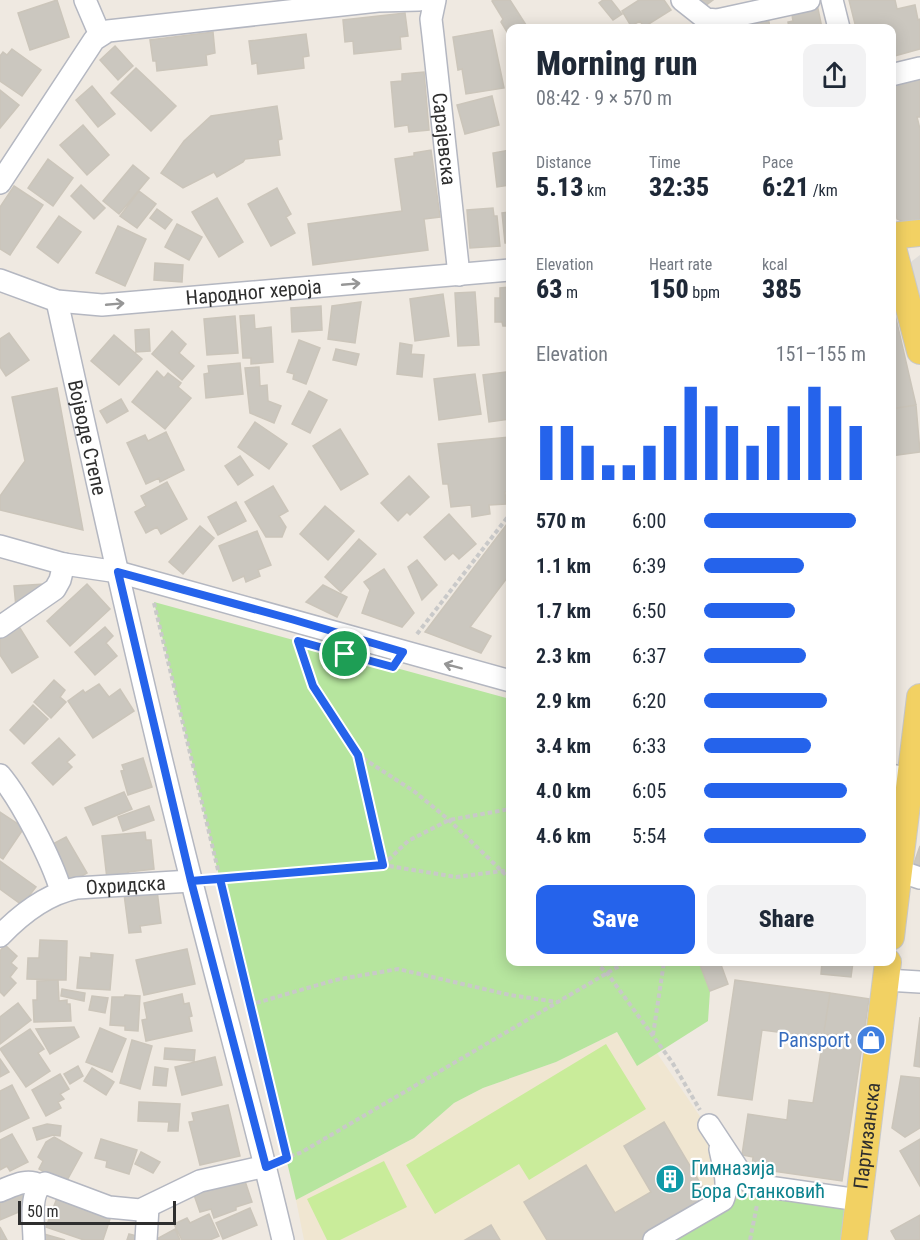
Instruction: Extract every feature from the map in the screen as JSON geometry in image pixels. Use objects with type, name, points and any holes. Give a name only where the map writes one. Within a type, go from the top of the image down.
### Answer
[{"type":"main road","points":[[896,237],[920,233]]},
{"type":"main road","points":[[896,257],[920,351]]},
{"type":"main road","points":[[896,921],[910,875],[907,779],[920,697]]},
{"type":"main road","name":"Партизанска","points":[[854,1240],[887,971]]},
{"type":"street","points":[[85,0],[99,35]]},
{"type":"street","points":[[0,183],[99,35],[108,31],[378,1],[427,0]]},
{"type":"street","name":"Сарајевска","points":[[427,0],[459,275]]},
{"type":"street","points":[[682,0],[706,19],[717,20],[809,0]]},
{"type":"street","points":[[832,0],[838,24]]},
{"type":"street","points":[[896,74],[920,68]]},
{"type":"street","name":"Народног хероја","points":[[0,280],[57,301],[102,305],[506,270]]},
{"type":"street","name":"Војводе Степе","points":[[57,301],[191,881],[283,1240]]},
{"type":"street","points":[[0,546],[64,564],[118,572],[506,680]]},
{"type":"street","points":[[0,627],[55,589],[64,564]]},
{"type":"street","name":"Охридска","points":[[0,775],[10,787],[44,850],[61,891]]},
{"type":"street","name":"Охридска","points":[[0,936],[43,900],[61,891],[191,881]]},
{"type":"street","points":[[887,971],[920,982]]},
{"type":"street","points":[[713,1131],[744,1178],[751,1183],[859,1200]]},
{"type":"street","points":[[654,1240],[723,1200],[726,1184],[713,1131]]},
{"type":"street","points":[[0,1191],[22,1182],[33,1182],[40,1185],[45,1183],[109,1207],[140,1210],[200,1181],[266,1167]]},
{"type":"street","points":[[34,1240],[34,1202],[40,1185]]},
{"type":"street","points":[[146,1240],[148,1207]]},
{"type":"path","points":[[403,652],[506,519]]},
{"type":"path","points":[[165,605],[154,602],[289,1168]]},
{"type":"path","points":[[308,644],[298,641],[313,686],[358,755],[383,865]]},
{"type":"path","points":[[358,755],[415,792],[449,820],[506,875]]},
{"type":"path","points":[[383,865],[408,841],[449,820],[506,810]]},
{"type":"path","points":[[191,881],[383,865],[456,877],[506,871]]},
{"type":"path","points":[[599,966],[607,973],[672,1062],[713,1131]]},
{"type":"path","points":[[266,1167],[302,1152],[619,966]]},
{"type":"path","points":[[653,1036],[663,966]]},
{"type":"path","points":[[225,1012],[335,980],[398,969],[510,995],[557,1002]]},
{"type":"path","points":[[750,1240],[761,1186]]},
{"type":"shaded area","points":[[920,255],[920,313],[910,265]]},
{"type":"shaded area","points":[[617,1032],[637,1065],[657,1053],[752,1193],[722,1204],[664,1240],[304,1240],[296,1200],[414,1138],[454,1103],[483,1088],[556,1062]]},
{"type":"green space","points":[[154,602],[506,698],[506,966],[701,966],[710,991],[708,1021],[637,1066],[617,1032],[556,1062],[483,1088],[454,1103],[414,1138],[296,1200]]},
{"type":"green space","points":[[606,1044],[646,1109],[529,1180],[519,1164],[435,1214],[406,1165]]},
{"type":"green space","points":[[384,1161],[407,1207],[340,1240],[327,1240],[307,1199]]},
{"type":"green space","points":[[752,1193],[858,1209],[854,1240],[664,1240],[722,1204]]},
{"type":"building","points":[[57,0],[69,37],[30,50],[18,13]]},
{"type":"building","points":[[510,0],[525,24],[506,24],[506,30],[501,22],[503,19],[492,1]]},
{"type":"building","points":[[603,0],[611,0],[622,14],[613,20],[599,3]]},
{"type":"building","points":[[639,0],[664,0],[671,10],[649,24],[642,24],[640,21],[630,24],[622,11]]},
{"type":"building","points":[[700,0],[713,0],[705,6]]},
{"type":"building","points":[[849,0],[895,0],[897,9],[915,5],[918,20],[920,19],[920,49],[896,56],[896,24],[855,24]]},
{"type":"building","points":[[817,4],[821,24],[788,24],[788,22],[793,21],[791,9]]},
{"type":"building","points":[[405,13],[408,36],[400,37],[401,49],[354,54],[353,41],[345,42],[343,20]]},
{"type":"building","points":[[768,16],[769,24],[741,24]]},
{"type":"building","points":[[492,30],[504,88],[466,94],[462,69],[458,70],[453,37]]},
{"type":"building","points":[[213,32],[215,53],[206,55],[207,65],[157,71],[150,40]]},
{"type":"building","points":[[306,34],[309,56],[303,57],[304,68],[258,74],[257,63],[252,64],[249,41]]},
{"type":"building","points":[[115,46],[133,66],[118,80],[100,60]]},
{"type":"building","points":[[12,49],[41,70],[22,96],[0,81],[0,56],[3,52],[7,55]]},
{"type":"building","points":[[136,68],[176,106],[151,131],[111,93]]},
{"type":"building","points":[[424,72],[429,130],[409,132],[408,125],[395,127],[391,82],[402,81],[402,74]]},
{"type":"building","points":[[920,77],[920,117],[917,117],[920,129],[920,223],[909,224],[897,219],[896,215],[896,82]]},
{"type":"building","points":[[92,86],[115,114],[98,127],[76,100]]},
{"type":"building","points":[[0,90],[19,105],[0,128]]},
{"type":"building","points":[[492,96],[499,125],[465,134],[457,105]]},
{"type":"building","points":[[277,106],[282,139],[278,140],[280,155],[245,159],[217,177],[214,172],[183,188],[161,173],[184,141],[211,116]]},
{"type":"building","points":[[83,125],[109,155],[87,175],[60,145]]},
{"type":"building","points":[[431,150],[440,217],[424,219],[428,250],[313,265],[308,224],[402,211],[395,159]]},
{"type":"building","points":[[506,151],[506,186],[497,187],[493,153]]},
{"type":"building","points":[[48,159],[73,178],[53,206],[28,188]]},
{"type":"building","points":[[133,165],[149,178],[119,214],[103,201]]},
{"type":"building","points":[[81,185],[105,208],[94,219],[71,196]]},
{"type":"building","points":[[14,186],[43,205],[10,255],[0,249],[0,207]]},
{"type":"building","points":[[277,188],[291,214],[286,217],[295,233],[271,246],[248,204]]},
{"type":"building","points":[[139,191],[156,204],[137,228],[120,216]]},
{"type":"building","points":[[217,198],[243,242],[219,257],[192,212]]},
{"type":"building","points":[[493,208],[494,216],[497,216],[500,246],[470,248],[467,210]]},
{"type":"building","points":[[157,209],[172,220],[165,229],[150,218]]},
{"type":"building","points":[[506,212],[506,243],[505,243],[502,213]]},
{"type":"building","points":[[59,216],[81,232],[58,263],[37,247]]},
{"type":"building","points":[[177,224],[202,237],[189,260],[165,247]]},
{"type":"building","points":[[118,226],[146,239],[125,286],[96,273]]},
{"type":"building","points":[[155,263],[183,265],[182,282],[154,280]]},
{"type":"building","points":[[506,287],[506,326],[503,326],[502,322],[495,322],[495,298],[500,298],[500,288]]},
{"type":"building","points":[[475,292],[479,345],[458,346],[455,293]]},
{"type":"building","points":[[443,294],[449,336],[415,341],[410,299]]},
{"type":"building","points":[[361,302],[355,343],[328,339],[332,306]]},
{"type":"building","points":[[321,306],[322,330],[292,332],[291,308]]},
{"type":"building","points":[[254,315],[255,329],[271,327],[273,362],[251,364],[251,358],[243,358],[240,316]]},
{"type":"building","points":[[235,316],[238,353],[207,355],[204,319]]},
{"type":"building","points":[[896,319],[916,405],[896,408]]},
{"type":"building","points":[[149,329],[150,351],[136,352],[135,330]]},
{"type":"building","points":[[172,331],[186,344],[179,353],[194,366],[182,380],[152,354]]},
{"type":"building","points":[[9,333],[29,360],[6,376],[0,367],[0,339]]},
{"type":"building","points":[[114,335],[142,359],[119,385],[91,361]]},
{"type":"building","points":[[299,340],[320,348],[306,384],[293,379],[294,374],[287,372]]},
{"type":"building","points":[[400,343],[412,345],[411,354],[424,355],[422,377],[397,374]]},
{"type":"building","points":[[336,349],[359,354],[356,365],[333,360]]},
{"type":"building","points":[[240,363],[243,394],[206,398],[204,374],[209,373],[208,366]]},
{"type":"building","points":[[259,367],[260,386],[267,385],[268,401],[281,406],[274,423],[250,413],[245,368]]},
{"type":"building","points":[[157,371],[164,378],[168,373],[181,383],[178,387],[191,398],[165,429],[132,402]]},
{"type":"building","points":[[506,372],[506,420],[489,422],[483,375]]},
{"type":"building","points":[[475,374],[481,414],[439,420],[434,379]]},
{"type":"building","points":[[57,388],[83,530],[0,510],[0,496],[25,461],[12,397]]},
{"type":"building","points":[[309,391],[327,400],[310,433],[292,424]]},
{"type":"building","points":[[121,399],[128,411],[107,423],[100,411]]},
{"type":"building","points":[[916,405],[920,452],[896,455],[896,408]]},
{"type":"building","points":[[255,422],[287,444],[269,469],[238,447]]},
{"type":"building","points":[[340,429],[368,474],[341,490],[313,446]]},
{"type":"building","points":[[166,432],[184,470],[160,482],[159,478],[146,484],[127,443],[145,435],[148,441]]},
{"type":"building","points":[[506,437],[506,504],[489,505],[490,514],[472,517],[471,505],[451,507],[448,484],[443,484],[438,444]]},
{"type":"building","points":[[240,456],[253,475],[238,485],[225,466]]},
{"type":"building","points":[[409,476],[429,497],[410,515],[407,512],[398,521],[381,503]]},
{"type":"building","points":[[167,482],[187,519],[161,534],[157,527],[146,533],[135,512],[146,506],[141,496]]},
{"type":"building","points":[[273,486],[288,511],[279,516],[286,527],[282,537],[266,537],[245,502]]},
{"type":"building","points":[[236,502],[246,521],[218,535],[208,517]]},
{"type":"building","points":[[325,506],[354,531],[328,560],[300,534]]},
{"type":"building","points":[[449,514],[476,544],[459,559],[453,553],[445,560],[424,537]]},
{"type":"building","points":[[506,525],[506,579],[470,627],[491,636],[481,653],[425,632]]},
{"type":"building","points":[[200,526],[214,538],[183,574],[169,562]]},
{"type":"building","points":[[257,531],[271,565],[258,570],[260,576],[246,582],[244,576],[233,581],[219,546]]},
{"type":"building","points":[[359,539],[376,554],[341,592],[325,577]]},
{"type":"building","points":[[417,560],[437,585],[422,600],[408,567]]},
{"type":"building","points":[[384,569],[414,613],[402,627],[362,613],[370,590],[364,582]]},
{"type":"building","points":[[43,584],[36,595],[16,607],[14,586]]},
{"type":"building","points":[[87,584],[110,609],[70,646],[47,621]]},
{"type":"building","points":[[323,585],[347,597],[337,617],[306,602]]},
{"type":"building","points":[[18,625],[38,657],[12,673],[0,655],[0,637]]},
{"type":"building","points":[[105,627],[113,636],[106,643],[117,656],[95,675],[75,652]]},
{"type":"building","points":[[54,680],[65,690],[60,697],[66,702],[51,718],[34,702]]},
{"type":"building","points":[[99,684],[109,697],[120,689],[134,711],[93,738],[68,701],[83,690],[85,693]]},
{"type":"building","points":[[33,705],[48,719],[24,744],[10,730]]},
{"type":"building","points":[[59,738],[75,755],[67,762],[72,767],[53,785],[32,763]]},
{"type":"building","points":[[143,758],[152,787],[128,795],[121,771],[124,770],[122,765]]},
{"type":"building","points":[[124,792],[132,809],[93,825],[85,808]]},
{"type":"building","points":[[149,806],[154,820],[123,831],[118,817]]},
{"type":"building","points":[[0,812],[24,828],[3,859],[0,857]]},
{"type":"building","points":[[145,832],[146,840],[151,840],[154,869],[128,872],[129,877],[107,879],[102,836]]},
{"type":"building","points":[[66,837],[87,873],[70,883],[49,846]]},
{"type":"building","points":[[920,846],[920,872],[912,869]]},
{"type":"building","points":[[0,861],[36,887],[22,905],[0,889]]},
{"type":"building","points":[[157,890],[161,923],[140,926],[141,932],[129,933],[124,894]]},
{"type":"building","points":[[40,940],[67,941],[66,980],[27,979],[28,958],[39,958]]},
{"type":"building","points":[[5,945],[17,956],[11,963],[17,968],[10,977],[16,983],[4,996],[0,992],[0,951]]},
{"type":"building","points":[[187,949],[195,984],[144,995],[136,960]]},
{"type":"building","points":[[91,953],[113,955],[110,990],[77,988],[80,957],[91,958]]},
{"type":"building","points":[[701,966],[721,966],[728,984],[710,991]]},
{"type":"building","points":[[822,966],[852,966],[851,977],[821,974]]},
{"type":"building","points":[[58,980],[59,1001],[67,1000],[67,1004],[70,1004],[71,1021],[34,1022],[33,1000],[37,1000],[37,981]]},
{"type":"building","points":[[735,980],[830,993],[823,1038],[762,1030],[752,1100],[718,1095]]},
{"type":"building","points":[[62,989],[85,993],[84,1001],[61,996]]},
{"type":"building","points":[[830,993],[869,999],[842,1181],[752,1168],[753,1157],[742,1155],[748,1114],[787,1120],[789,1100],[813,1103]]},
{"type":"building","points":[[182,994],[184,1004],[189,1003],[192,1031],[146,1041],[142,1020],[147,1019],[144,1003]]},
{"type":"building","points":[[125,995],[140,996],[138,1031],[125,1030],[125,1026],[110,1025],[112,997],[124,997]]},
{"type":"building","points":[[92,996],[108,998],[105,1013],[89,1010]]},
{"type":"building","points":[[18,1003],[31,1020],[0,1044],[0,1017]]},
{"type":"building","points":[[920,1017],[920,1067],[914,1066]]},
{"type":"building","points":[[74,1027],[79,1037],[50,1054],[36,1029]]},
{"type":"building","points":[[100,1028],[126,1039],[112,1072],[86,1062]]},
{"type":"building","points":[[30,1029],[44,1049],[38,1053],[50,1071],[26,1087],[0,1049]]},
{"type":"building","points":[[132,1040],[152,1046],[140,1089],[120,1083]]},
{"type":"building","points":[[165,1048],[195,1050],[194,1061],[164,1059]]},
{"type":"building","points":[[215,1057],[222,1085],[182,1095],[175,1067]]},
{"type":"building","points":[[0,1059],[9,1072],[0,1077]]},
{"type":"building","points":[[78,1066],[83,1076],[70,1084],[64,1074]]},
{"type":"building","points":[[155,1067],[168,1069],[166,1086],[153,1085]]},
{"type":"building","points":[[92,1068],[114,1082],[106,1095],[84,1081]]},
{"type":"building","points":[[60,1074],[69,1089],[60,1094],[64,1099],[58,1102],[61,1108],[46,1116],[32,1090]]},
{"type":"building","points":[[901,1076],[920,1078],[920,1128],[905,1137],[892,1128]]},
{"type":"building","points":[[12,1085],[29,1118],[0,1132],[0,1091]]},
{"type":"building","points":[[139,1102],[180,1104],[178,1131],[168,1131],[169,1122],[138,1121]]},
{"type":"building","points":[[228,1105],[240,1156],[200,1165],[189,1122],[194,1121],[192,1113]]},
{"type":"building","name":"Гимназија Бора Станковић","points":[[664,1122],[712,1203],[649,1240],[547,1240],[524,1202],[586,1165],[615,1213],[651,1192],[624,1146]]},
{"type":"building","points":[[47,1124],[61,1126],[60,1136],[53,1135],[37,1140],[33,1128]]},
{"type":"building","points":[[12,1134],[28,1162],[10,1171],[7,1166],[0,1170],[0,1140]]},
{"type":"building","points":[[54,1137],[82,1153],[65,1184],[39,1169],[43,1161],[38,1157],[46,1142]]},
{"type":"building","points":[[101,1139],[137,1150],[129,1174],[106,1167],[107,1161],[95,1158]]},
{"type":"building","points":[[920,1139],[920,1186],[900,1151]]},
{"type":"building","points":[[141,1152],[160,1162],[153,1173],[135,1164]]},
{"type":"building","points":[[243,1175],[252,1202],[214,1218],[211,1209],[200,1212],[193,1192]]},
{"type":"building","points":[[25,1187],[28,1195],[26,1207],[0,1220],[0,1196]]},
{"type":"building","points":[[57,1198],[111,1216],[103,1240],[84,1240],[46,1227]]},
{"type":"building","points":[[250,1208],[257,1225],[223,1239],[216,1223]]},
{"type":"building","points":[[209,1214],[219,1236],[210,1240],[182,1240],[174,1224],[187,1218],[190,1223]]},
{"type":"building","points":[[920,1215],[920,1240],[896,1240],[891,1231]]},
{"type":"building","points":[[491,1225],[500,1240],[465,1240]]},
{"type":"building","points":[[0,1227],[7,1240],[0,1240]]},
{"type":"building","points":[[175,1229],[180,1240],[155,1240]]},
{"type":"building","points":[[44,1234],[65,1240],[43,1240]]},
{"type":"building","points":[[129,1234],[141,1237],[140,1240],[127,1240]]},
{"type":"place","name":"Pansport","points":[[871,1040]]},
{"type":"place","name":"Гимназија Бора Станковић","points":[[670,1179]]},
{"type":"route","points":[[345,654],[298,641],[313,686],[358,755],[383,865],[191,881],[266,1167],[287,1158],[220,879],[191,881],[118,572],[403,652],[393,667],[345,654]]}]
